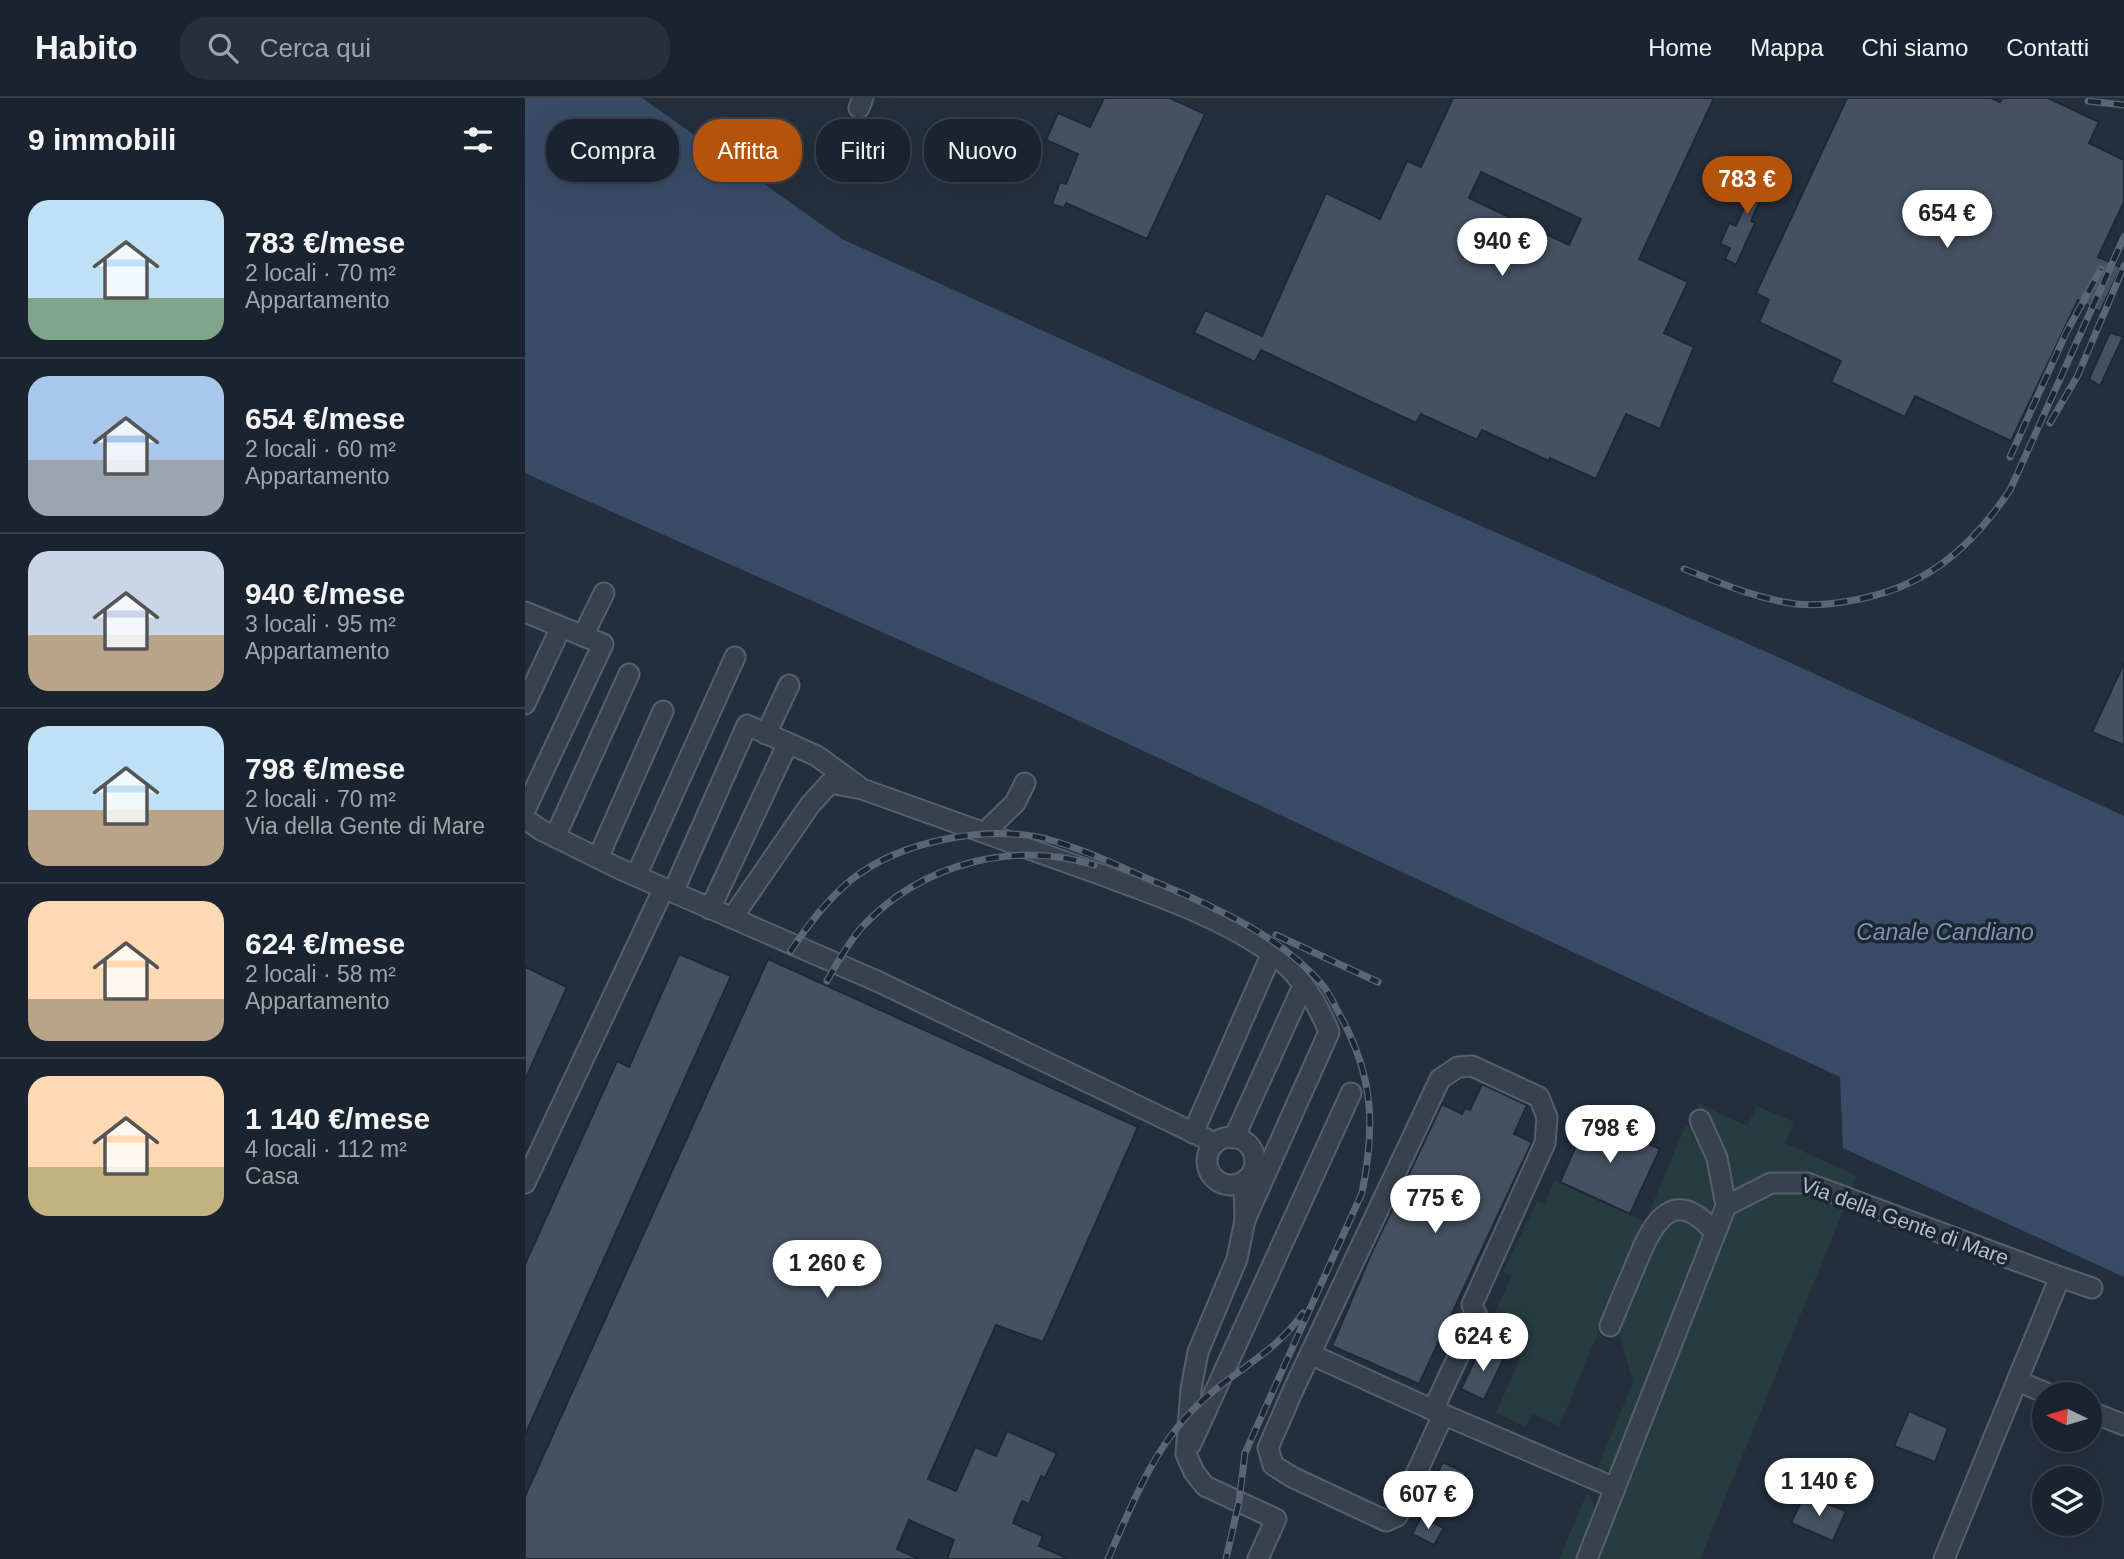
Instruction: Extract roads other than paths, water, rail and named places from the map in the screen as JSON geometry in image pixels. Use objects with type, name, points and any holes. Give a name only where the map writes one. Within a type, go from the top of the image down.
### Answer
[{"type":"street","points":[[583,636],[604,593]]},
{"type":"street","points":[[525,612],[603,644],[525,810]]},
{"type":"street","points":[[525,704],[561,627]]},
{"type":"street","points":[[636,876],[735,657]]},
{"type":"street","points":[[555,837],[629,674]]},
{"type":"street","points":[[766,734],[789,685]]},
{"type":"street","points":[[598,858],[663,711]]},
{"type":"street","points":[[525,1183],[747,725],[817,756],[862,789]]},
{"type":"street","points":[[711,909],[788,743]]},
{"type":"street","points":[[732,918],[810,805],[830,783],[862,789],[1163,898],[1238,933],[1272,953],[1303,986],[1318,1005],[1329,1032],[1245,1220],[1237,1259],[1198,1352],[1191,1389],[1186,1454],[1194,1472],[1205,1486],[1276,1519],[1258,1559]]},
{"type":"street","points":[[985,832],[1015,803],[1025,783]]},
{"type":"street","points":[[525,819],[555,837],[636,876],[879,982],[1193,1133],[1224,1141],[1246,1142],[1255,1156],[1254,1171],[1244,1182],[1229,1185],[1216,1180],[1211,1174],[1207,1158],[1224,1141],[1303,986]]},
{"type":"street","points":[[1193,1133],[1272,953]]},
{"type":"street","points":[[1472,1066],[1539,1097],[1547,1117],[1545,1143],[1472,1305],[1478,1316],[1397,1516],[1386,1521],[1292,1478],[1273,1465],[1268,1448],[1310,1354],[1440,1079],[1458,1067],[1472,1066]]},
{"type":"street","points":[[1186,1454],[1351,1094]]},
{"type":"street","points":[[1587,1559],[1726,1206],[1717,1158],[1700,1120]]},
{"type":"street","points":[[1244,1182],[1245,1220]]},
{"type":"street","name":"Via della Gente di Mare","points":[[1726,1206],[1771,1183],[1807,1183],[2092,1289]]},
{"type":"street","points":[[1610,1326],[1650,1229],[1663,1215],[1679,1211],[1697,1215],[1715,1233]]},
{"type":"street","points":[[1944,1559],[2060,1277]]},
{"type":"street","points":[[1310,1354],[1438,1413],[1615,1488]]},
{"type":"street","points":[[2017,1381],[2032,1387]]},
{"type":"street","points":[[2102,1416],[2124,1425]]},
{"type":"water","name":"Canale Candiano","points":[[525,98],[642,98],[672,119],[546,119],[546,182],[679,182],[679,124],[693,134],[693,182],[761,182],[842,239],[1173,390],[1780,658],[2124,816],[2124,1277],[1843,1148],[1840,1077],[1039,702],[525,473]]},
{"type":"railway","points":[[2088,101],[2124,105]]},
{"type":"railway","points":[[1684,569],[1767,598],[1816,605],[1843,602],[1900,587],[1942,564],[1978,531],[2010,490],[2124,237]]},
{"type":"railway","points":[[2050,423],[2078,375],[2124,266]]},
{"type":"railway","points":[[2010,457],[2066,333],[2101,269]]},
{"type":"railway","points":[[790,952],[833,896],[871,866],[918,846],[945,839],[971,835],[1023,835],[1047,839],[1092,854],[1230,916],[1291,954],[1324,987],[1353,1041],[1366,1083],[1370,1125],[1362,1193],[1245,1453],[1239,1502],[1226,1559]]},
{"type":"railway","points":[[827,981],[847,946],[862,927],[886,905],[912,887],[940,873],[969,863],[1031,855],[1094,865]]},
{"type":"railway","points":[[1276,935],[1378,982]]},
{"type":"railway","points":[[1108,1559],[1147,1474],[1171,1435],[1203,1400],[1269,1349],[1303,1313]]}]
